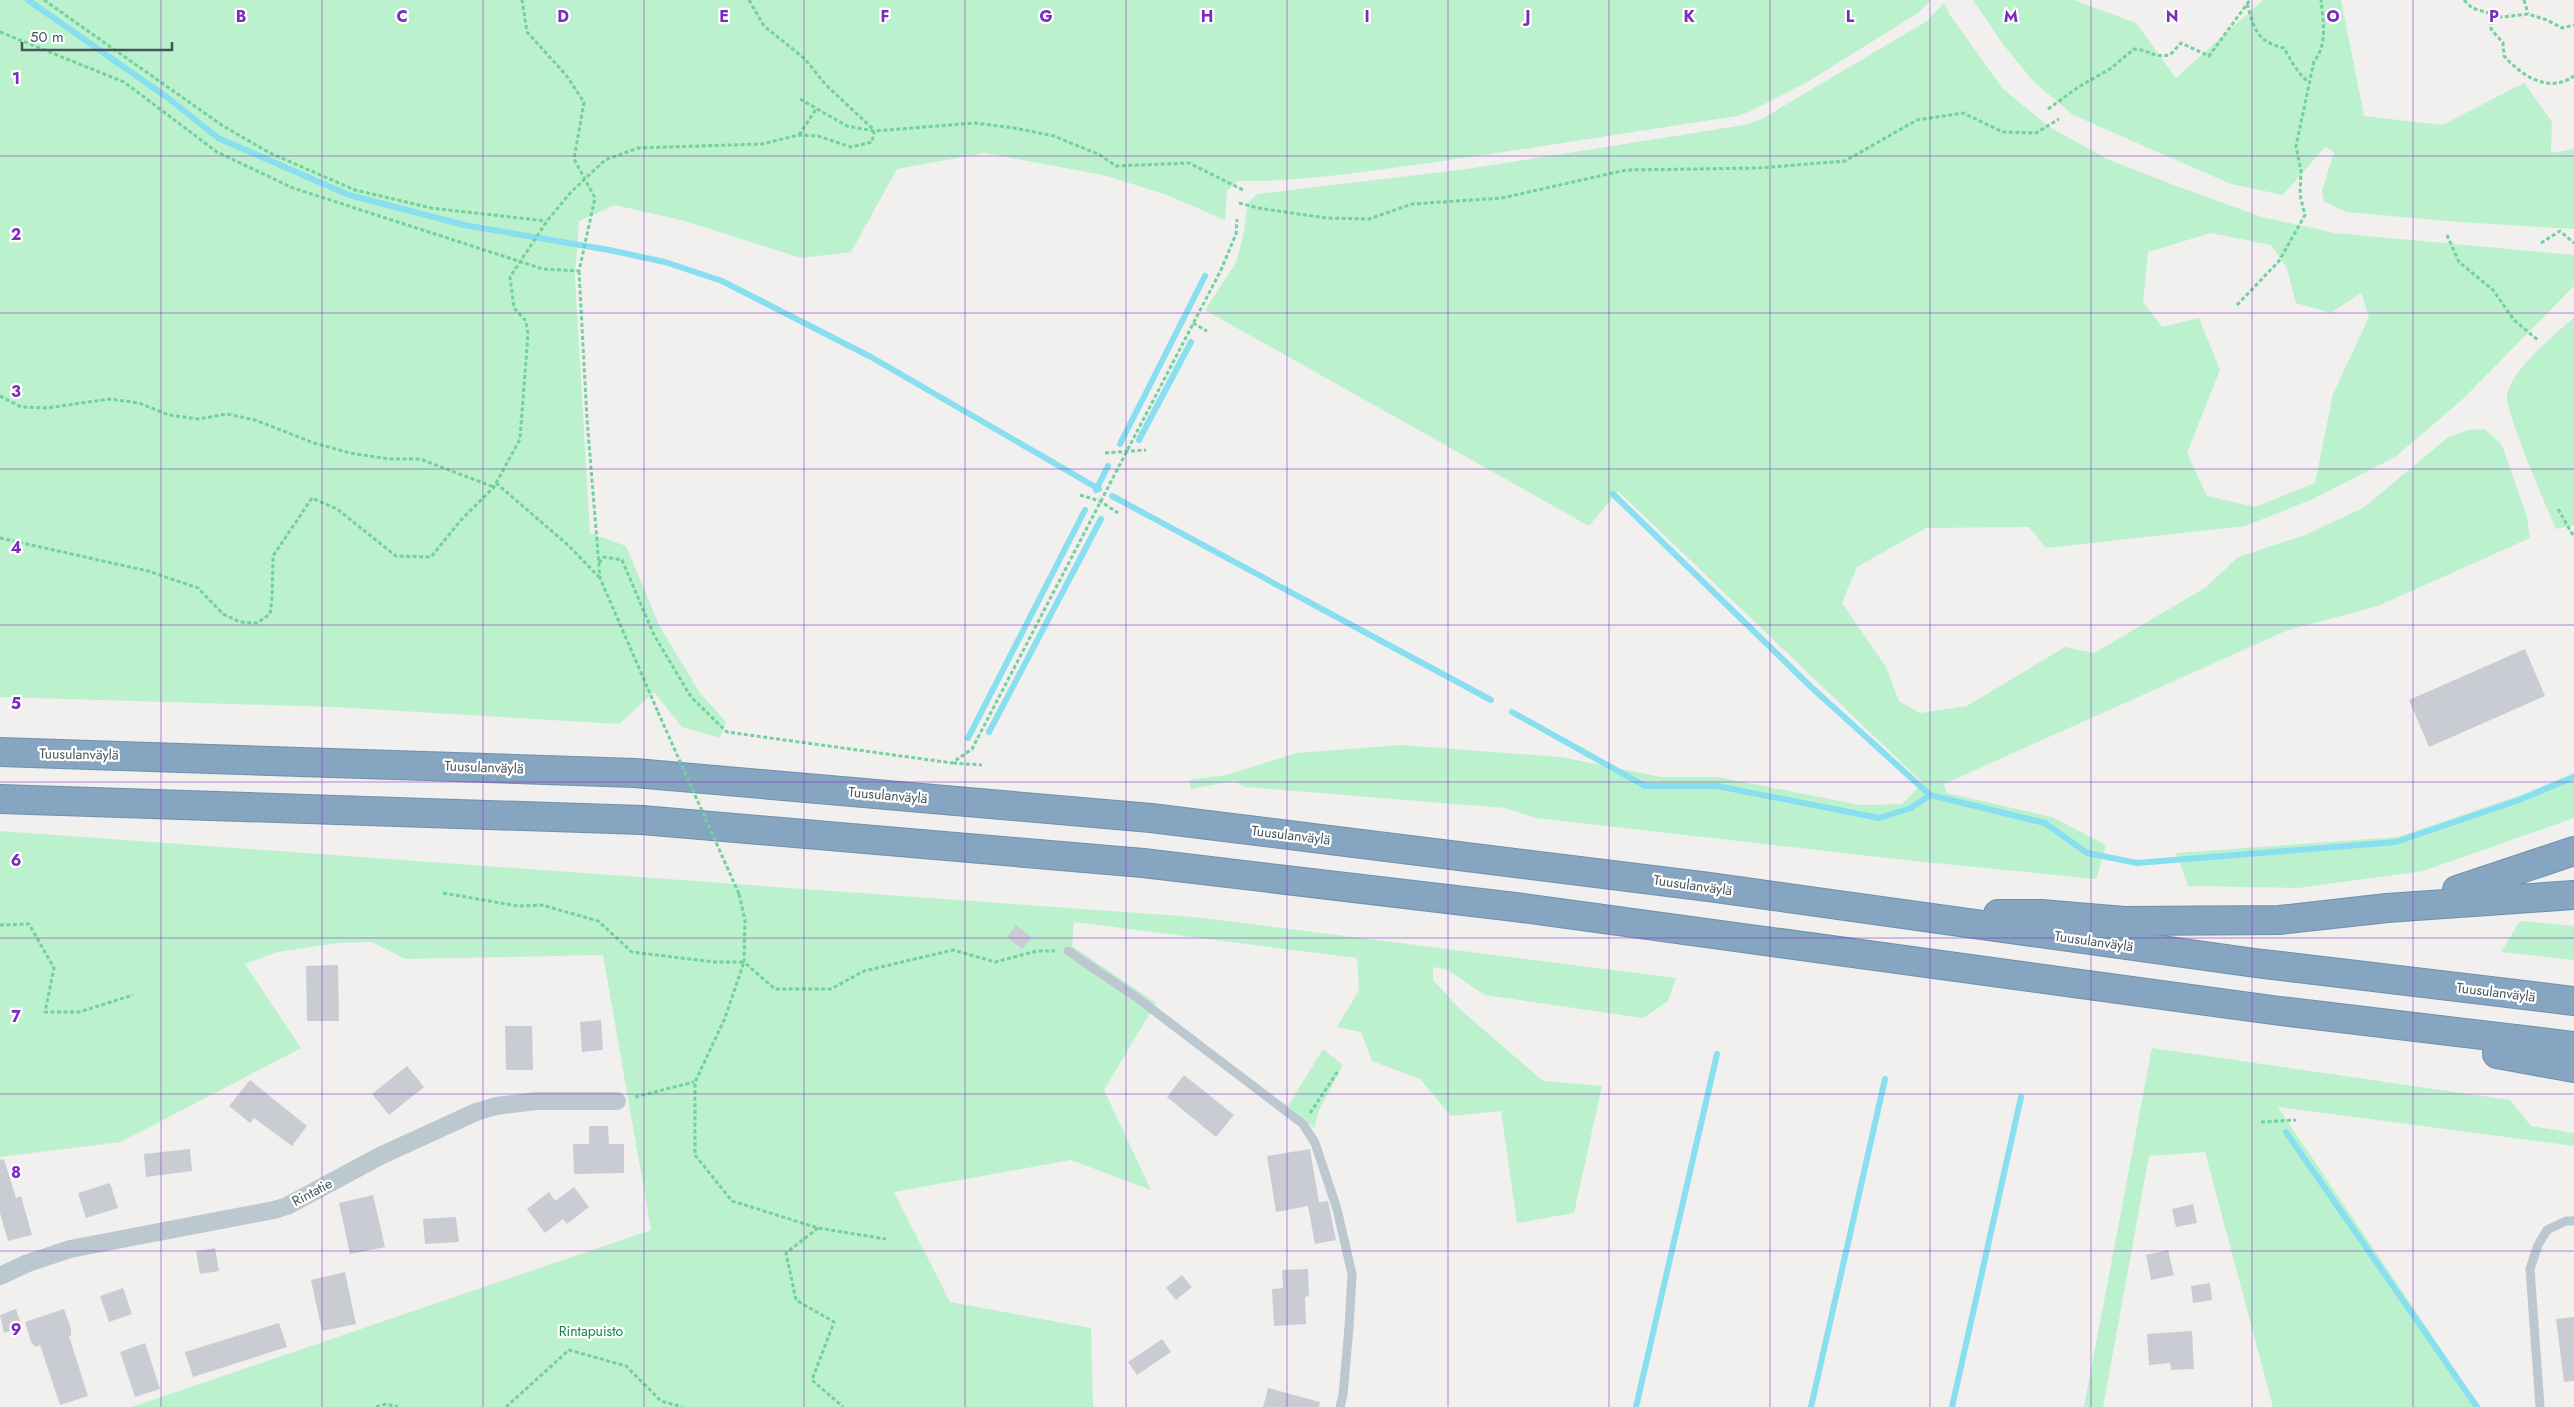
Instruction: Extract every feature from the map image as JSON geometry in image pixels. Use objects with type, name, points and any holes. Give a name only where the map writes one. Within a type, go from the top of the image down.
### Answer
[{"type":"highway","name":"Tuusulanväylä","points":[[0,752],[605,772],[674,776],[1152,818],[1542,866],[2255,963],[2574,1001]]},
{"type":"highway","points":[[0,799],[642,820],[1143,863],[1515,907],[2280,1011],[2574,1046]]},
{"type":"highway","points":[[2387,908],[2473,886],[2574,851]]},
{"type":"highway","points":[[1907,916],[2041,914],[2124,921],[2220,922],[2279,920],[2387,908],[2574,895]]},
{"type":"highway","points":[[2280,1011],[2574,1068]]},
{"type":"street","name":"Rintatie","points":[[0,1276],[28,1263],[70,1249],[274,1210],[386,1154],[476,1112],[496,1106],[536,1101],[617,1101]]},
{"type":"lane","points":[[1068,951],[1136,997],[1303,1124],[1315,1143],[1337,1209],[1352,1274],[1350,1328],[1344,1395],[1340,1407]]},
{"type":"lane","points":[[2540,1407],[2530,1269],[2538,1245],[2547,1230],[2566,1221],[2574,1221]]},
{"type":"path","points":[[44,0],[223,126],[279,157],[355,190],[431,208],[547,221]]},
{"type":"path","points":[[522,0],[527,32],[566,75],[584,102],[574,159],[595,198],[579,271],[587,419],[600,578],[739,894],[745,920],[744,962],[725,1018],[695,1082],[695,1155],[710,1177],[732,1201],[818,1228],[886,1239]]},
{"type":"path","points":[[749,0],[764,26],[805,59],[824,84],[874,131]]},
{"type":"path","points":[[2237,306],[2279,260],[2305,215],[2300,195],[2301,171],[2296,146],[2311,83],[2314,61],[2321,54],[2323,41],[2321,0]]},
{"type":"path","points":[[2464,0],[2472,8],[2502,17],[2528,14],[2547,20],[2562,28],[2574,25]]},
{"type":"path","points":[[2524,0],[2528,14]]},
{"type":"path","points":[[2248,2],[2255,29],[2268,44],[2284,48],[2290,60],[2307,81],[2311,83]]},
{"type":"path","points":[[2048,109],[2080,86],[2110,69],[2134,49],[2146,51],[2155,57],[2170,55],[2175,47],[2181,43],[2210,56],[2248,2]]},
{"type":"path","points":[[2492,14],[2491,29],[2503,43],[2504,56],[2529,79],[2537,82],[2563,83],[2574,76]]},
{"type":"path","points":[[0,32],[124,82],[217,152],[292,188],[543,269],[579,271]]},
{"type":"path","points":[[800,99],[816,110],[847,126],[874,131],[975,123],[1014,128],[1054,136],[1100,156],[1116,166],[1189,163],[1243,190]]},
{"type":"path","points":[[799,135],[816,110]]},
{"type":"path","points":[[1239,203],[1258,208],[1326,218],[1369,219],[1412,204],[1502,198],[1626,170],[1758,168],[1845,161],[1917,120],[1963,113],[2003,132],[2036,133],[2060,120]]},
{"type":"path","points":[[0,538],[148,572],[198,588],[223,614],[240,622],[257,623],[270,614],[273,556],[312,498],[337,509],[396,556],[431,557],[461,520],[494,487],[520,439],[528,334],[526,321],[514,308],[510,278],[547,221],[584,179],[605,160],[638,148],[762,144],[799,135],[818,136],[851,147],[872,142],[874,131]]},
{"type":"path","points":[[952,763],[972,748],[1193,323],[1236,234],[1237,219]]},
{"type":"path","points":[[2541,243],[2560,230],[2574,243]]},
{"type":"path","points":[[2447,235],[2459,262],[2493,290],[2514,320],[2539,341]]},
{"type":"path","points":[[1193,323],[1207,331]]},
{"type":"path","points":[[0,396],[20,407],[47,408],[109,399],[139,403],[169,415],[189,418],[199,419],[227,414],[255,420],[314,443],[350,453],[389,459],[420,459],[494,487]]},
{"type":"path","points":[[1105,453],[1146,450]]},
{"type":"path","points":[[496,483],[568,545],[600,578]]},
{"type":"path","points":[[1080,496],[1100,501],[1118,513]]},
{"type":"path","points":[[2558,509],[2574,537]]},
{"type":"path","points":[[599,562],[604,557],[622,560],[654,635],[691,697],[727,732],[952,763],[982,765]]},
{"type":"path","points":[[443,893],[518,906],[542,905],[598,921],[632,952],[714,962],[744,962],[775,989],[831,989],[864,971],[953,950],[995,962],[1037,951],[1068,951]]},
{"type":"path","points":[[0,924],[29,924],[54,968],[45,1012],[79,1012],[134,995]]},
{"type":"path","points":[[1303,1124],[1338,1071]]},
{"type":"path","points":[[617,1101],[695,1082]]},
{"type":"path","points":[[2261,1122],[2296,1120]]},
{"type":"path","points":[[818,1228],[786,1253],[796,1300],[834,1322],[812,1380],[843,1407]]},
{"type":"path","points":[[506,1407],[569,1350],[626,1366],[661,1401],[682,1407]]},
{"type":"path","points":[[376,1407],[386,1404],[398,1407]]},
{"type":"green space","points":[[0,0],[1931,0],[1918,13],[1809,81],[1751,111],[1737,116],[1376,170],[1307,178],[1237,181],[1227,191],[1225,220],[1167,195],[1107,176],[985,153],[897,169],[851,252],[801,258],[685,221],[615,205],[579,221],[575,279],[590,533],[626,546],[659,625],[700,693],[726,722],[720,738],[682,727],[654,692],[619,724],[334,707],[0,697]]},
{"type":"green space","points":[[1973,0],[2074,0],[2136,23],[2176,78],[2263,0],[2341,0],[2364,116],[2442,125],[2524,83],[2552,122],[2551,153],[2574,149],[2574,229],[2459,222],[2346,212],[2324,201],[2322,191],[2334,152],[2325,147],[2283,195],[2231,184],[2073,115],[2034,82],[2002,43]]},
{"type":"green space","points":[[1944,3],[1950,15],[2002,88],[2048,126],[2107,159],[2262,217],[2335,233],[2574,255],[2574,286],[2464,398],[2395,457],[2313,499],[2245,526],[2046,548],[2029,527],[1926,528],[1857,567],[1842,603],[1886,667],[1899,701],[1920,713],[1967,706],[2065,647],[2094,653],[2205,588],[2238,557],[2305,535],[2363,508],[2447,438],[2468,430],[2485,429],[2502,445],[2527,517],[2530,538],[2378,606],[2288,630],[1944,784],[1947,793],[2052,817],[2106,845],[2096,879],[1914,861],[1536,818],[1505,808],[1245,787],[1235,781],[1191,789],[1189,780],[1226,775],[1297,753],[1401,745],[1561,757],[1661,777],[1718,777],[1860,805],[1902,804],[1923,783],[1618,491],[1589,526],[1205,310],[1236,263],[1243,237],[1248,203],[1257,194],[1467,169],[1744,125],[1760,120],[1927,21]],"holes":[[[2211,233],[2271,245],[2287,268],[2296,303],[2331,313],[2361,293],[2369,317],[2333,394],[2315,483],[2255,507],[2207,496],[2187,453],[2220,370],[2199,318],[2162,327],[2143,302],[2148,252]]]},
{"type":"green space","points":[[2574,317],[2574,525],[2556,529],[2519,439],[2508,405],[2507,395],[2517,374],[2525,364]]},
{"type":"green space","points":[[2574,773],[2574,818],[2423,871],[2298,888],[2188,886],[2176,853],[2398,837],[2521,795]]},
{"type":"green space","name":"Rintapuisto","points":[[0,831],[1194,917],[1676,978],[1668,1001],[1643,1018],[1485,995],[1448,970],[1433,967],[1433,980],[1462,1011],[1543,1081],[1602,1086],[1574,1213],[1517,1223],[1501,1111],[1451,1116],[1420,1079],[1372,1061],[1361,1032],[1337,1027],[1359,990],[1357,958],[1074,922],[1072,946],[1156,1003],[1104,1090],[1151,1190],[1071,1160],[894,1192],[950,1302],[1091,1328],[1093,1407],[132,1407],[651,1230],[603,955],[405,959],[372,942],[338,943],[277,952],[245,964],[301,1048],[121,1142],[0,1157]]},
{"type":"green space","points":[[2520,921],[2574,926],[2574,960],[2501,952]]},
{"type":"green space","points":[[2152,1048],[2510,1100],[2531,1126],[2574,1133],[2574,1146],[2278,1107],[2480,1407],[2273,1407],[2205,1152],[2149,1156],[2103,1407],[2084,1407]]},
{"type":"green space","points":[[1323,1049],[1343,1065],[1319,1110],[1314,1128],[1288,1106]]},
{"type":"building","points":[[2525,649],[2545,696],[2429,747],[2409,700]]},
{"type":"building","points":[[1016,925],[1032,938],[1022,949],[1007,937]]},
{"type":"building","points":[[338,965],[339,1021],[307,1021],[306,966]]},
{"type":"building","points":[[601,1020],[603,1050],[582,1052],[580,1022]]},
{"type":"building","points":[[505,1026],[532,1026],[533,1070],[506,1070]]},
{"type":"building","points":[[407,1066],[424,1087],[389,1115],[372,1094]]},
{"type":"building","points":[[1184,1075],[1234,1115],[1216,1137],[1167,1097]]},
{"type":"building","points":[[250,1080],[307,1126],[292,1146],[254,1118],[250,1123],[229,1106]]},
{"type":"building","points":[[589,1126],[608,1126],[609,1144],[624,1144],[624,1173],[574,1174],[573,1144],[589,1144]]},
{"type":"building","points":[[190,1149],[192,1171],[146,1177],[144,1154]]},
{"type":"building","points":[[1310,1149],[1319,1202],[1328,1201],[1336,1240],[1315,1244],[1308,1206],[1276,1212],[1267,1156]]},
{"type":"building","points":[[4,1159],[16,1198],[21,1196],[32,1235],[8,1241],[0,1213],[0,1160]]},
{"type":"building","points":[[110,1183],[118,1208],[86,1218],[78,1193]]},
{"type":"building","points":[[574,1187],[589,1207],[567,1224],[563,1219],[545,1233],[527,1209],[549,1192],[555,1201]]},
{"type":"building","points":[[373,1195],[385,1247],[350,1254],[339,1203]]},
{"type":"building","points":[[2193,1204],[2197,1223],[2176,1227],[2172,1209]]},
{"type":"building","points":[[456,1217],[459,1242],[425,1244],[423,1219]]},
{"type":"building","points":[[215,1248],[219,1271],[200,1274],[196,1251]]},
{"type":"building","points":[[2168,1250],[2174,1275],[2151,1280],[2146,1255]]},
{"type":"building","points":[[1308,1269],[1309,1296],[1305,1297],[1306,1324],[1274,1326],[1272,1289],[1283,1288],[1282,1270]]},
{"type":"building","points":[[345,1272],[356,1324],[322,1331],[311,1280]]},
{"type":"building","points":[[1182,1275],[1192,1287],[1176,1300],[1166,1288]]},
{"type":"building","points":[[2210,1283],[2212,1300],[2193,1303],[2191,1286]]},
{"type":"building","points":[[123,1288],[132,1314],[109,1322],[100,1296]]},
{"type":"building","points":[[16,1309],[22,1327],[4,1333],[0,1315]]},
{"type":"building","points":[[64,1309],[71,1329],[71,1336],[69,1336],[88,1396],[60,1405],[40,1345],[35,1347],[31,1342],[25,1322]]},
{"type":"building","points":[[2574,1317],[2574,1381],[2564,1382],[2556,1319]]},
{"type":"building","points":[[279,1323],[287,1347],[193,1377],[185,1352]]},
{"type":"building","points":[[2192,1331],[2194,1369],[2171,1370],[2170,1363],[2149,1365],[2147,1334]]},
{"type":"building","points":[[1162,1339],[1171,1352],[1137,1375],[1128,1362]]},
{"type":"building","points":[[145,1343],[160,1389],[135,1397],[120,1352]]},
{"type":"building","points":[[1268,1388],[1320,1402],[1319,1407],[1263,1407]]},
{"type":"waterway","points":[[28,0],[168,98],[218,138],[349,195],[464,225],[609,250],[665,262],[722,281],[871,357],[1099,489]]},
{"type":"waterway","points":[[1120,444],[1205,276]]},
{"type":"waterway","points":[[1139,440],[1191,342]]},
{"type":"waterway","points":[[1096,490],[1108,466]]},
{"type":"waterway","points":[[1613,494],[1810,686],[1930,795]]},
{"type":"waterway","points":[[1112,496],[1491,700]]},
{"type":"waterway","points":[[968,738],[1085,510]]},
{"type":"waterway","points":[[989,732],[1101,519]]},
{"type":"waterway","points":[[1512,712],[1645,786],[1717,786],[1879,818],[1911,808],[1930,795],[2045,823],[2087,853],[2137,863],[2396,842],[2519,800],[2574,777]]},
{"type":"waterway","points":[[1636,1407],[1717,1054]]},
{"type":"waterway","points":[[1811,1407],[1885,1079]]},
{"type":"waterway","points":[[1952,1407],[2021,1097]]},
{"type":"waterway","points":[[2286,1132],[2477,1407]]}]
